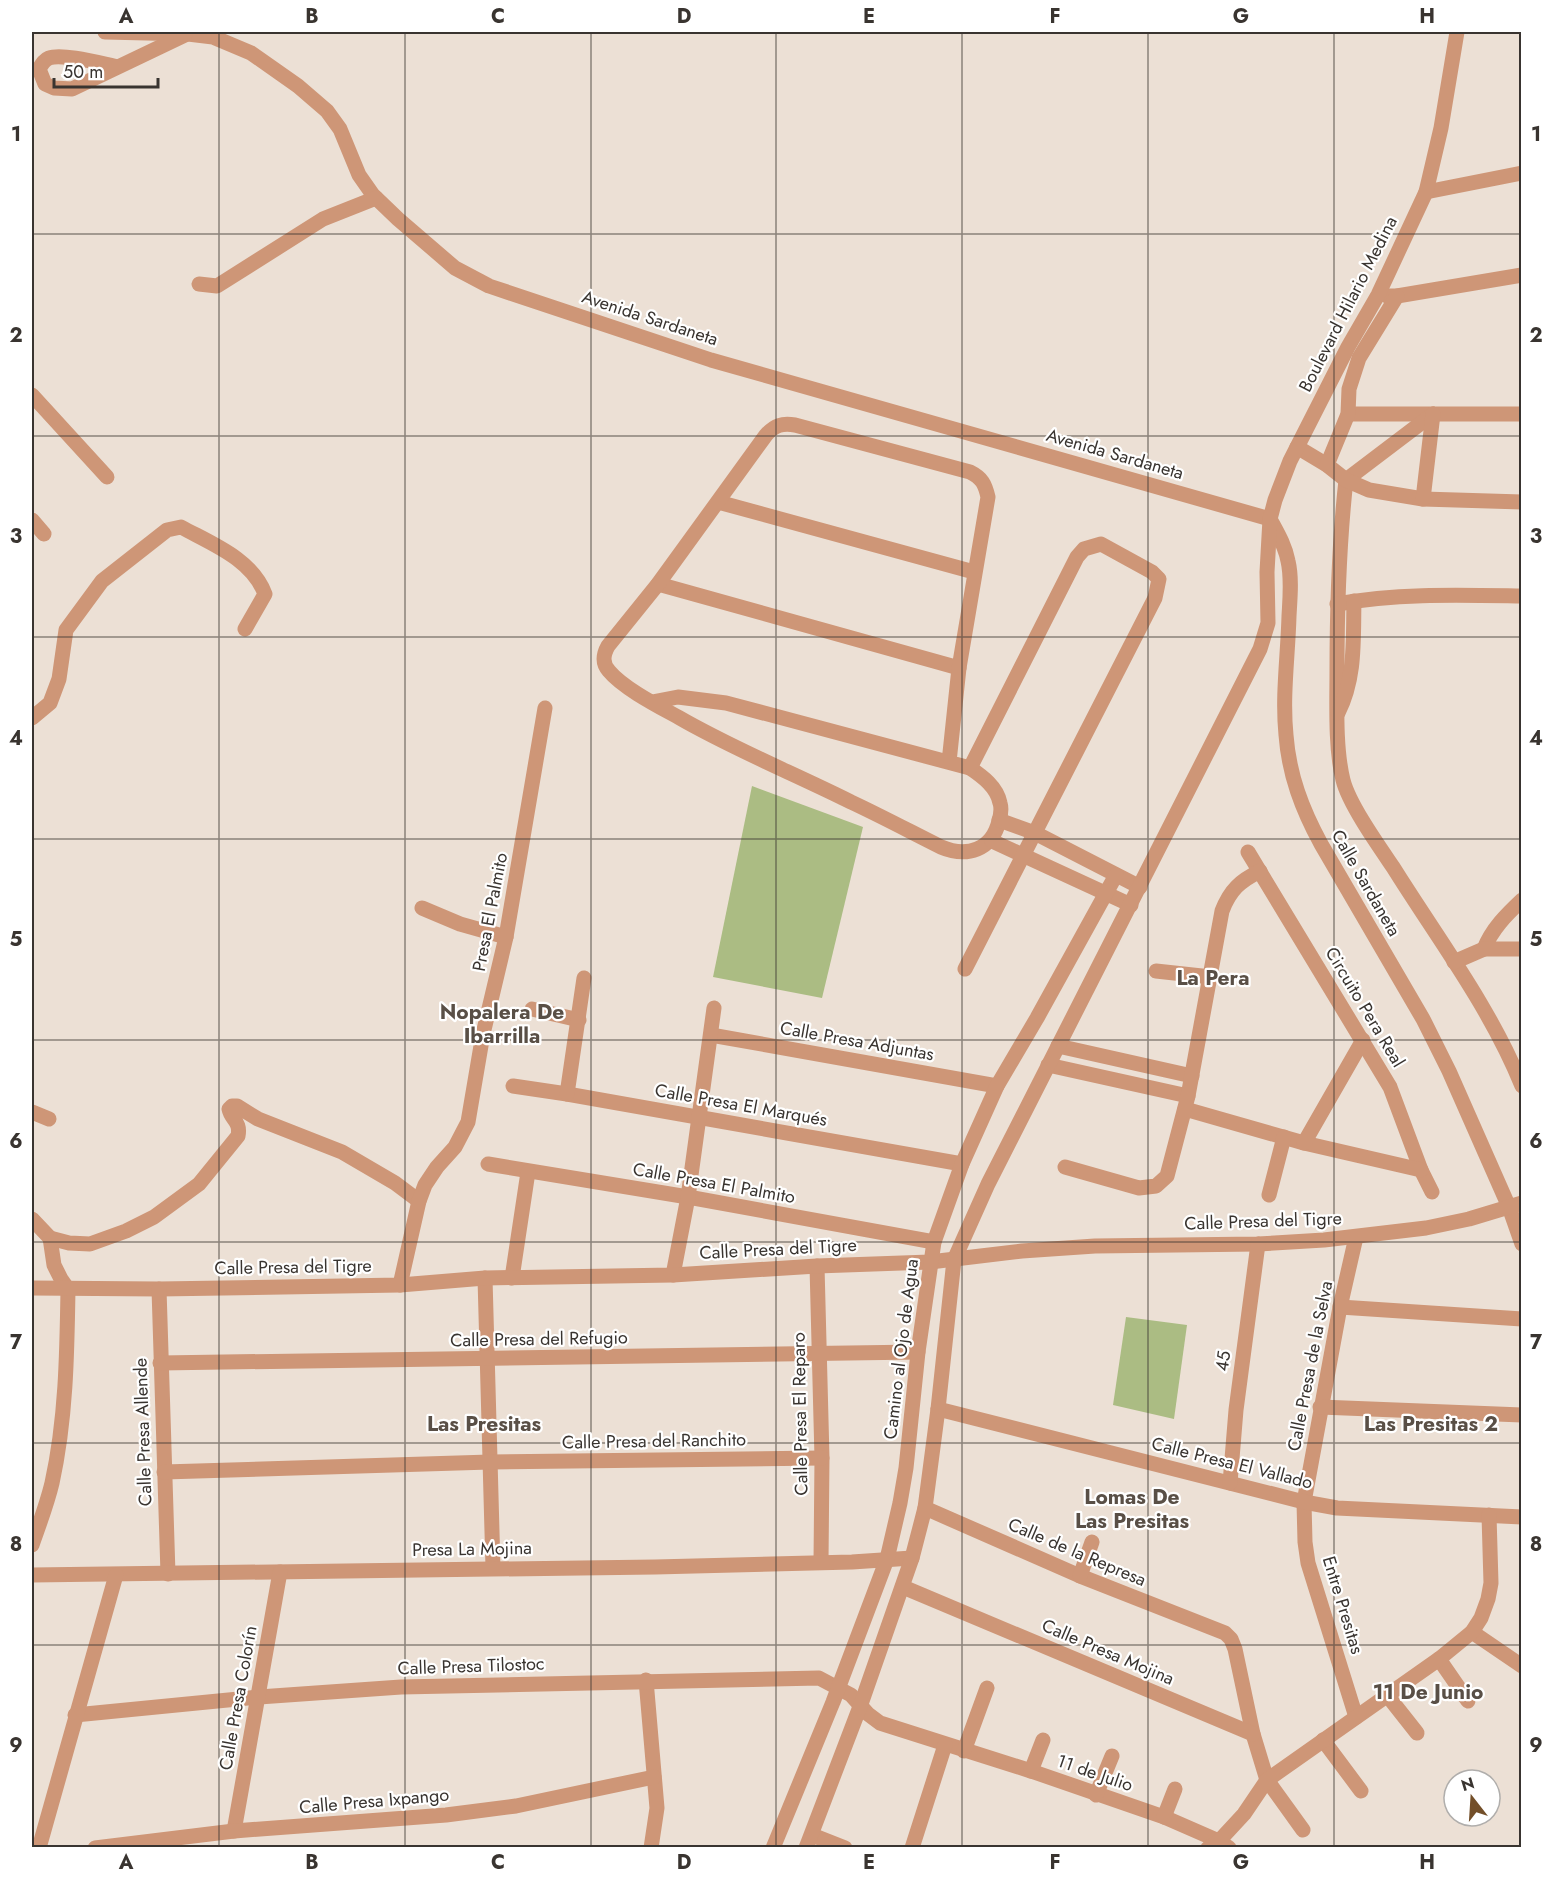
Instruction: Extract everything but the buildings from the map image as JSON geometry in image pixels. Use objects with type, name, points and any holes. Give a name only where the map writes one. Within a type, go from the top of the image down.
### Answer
[{"type":"street","name":"Avenida Sardaneta","points":[[105,32],[188,33],[213,37],[251,53],[298,86],[327,111],[340,129],[359,175],[376,198],[455,268],[489,286],[711,360],[1270,519]]},
{"type":"street","name":"Boulevard Hilario Medina","points":[[954,1260],[988,1184],[1260,649],[1268,623],[1267,572],[1270,519],[1275,500],[1297,447],[1348,347],[1378,295],[1426,192],[1441,128],[1458,32]]},
{"type":"street","points":[[118,67],[188,33]]},
{"type":"street","points":[[1426,192],[1521,173]]},
{"type":"street","points":[[199,284],[217,286],[323,219],[376,198]]},
{"type":"street","points":[[1378,295],[1397,296],[1521,275]]},
{"type":"street","points":[[1327,465],[1348,414],[1349,389],[1359,358],[1397,296]]},
{"type":"street","points":[[32,395],[107,477]]},
{"type":"street","points":[[1348,414],[1521,414]]},
{"type":"street","points":[[1432,414],[1346,480],[1337,604],[1336,716],[1343,781],[1373,836],[1497,1032],[1521,1086]]},
{"type":"street","points":[[1423,498],[1432,414]]},
{"type":"street","points":[[652,702],[678,698],[726,703],[970,768],[984,777],[1000,800],[1002,811],[992,841],[970,851],[946,850],[710,735],[652,702],[614,676],[603,661],[608,646],[658,584],[772,428],[787,424],[970,472],[979,476],[986,486],[988,497],[959,668],[949,762]]},
{"type":"street","points":[[1297,447],[1327,465],[1346,480],[1369,490],[1423,498],[1521,502]]},
{"type":"street","points":[[718,502],[974,573]]},
{"type":"street","name":"Calle Sardaneta","points":[[1270,519],[1284,546],[1288,562],[1290,593],[1285,734],[1294,786],[1321,844],[1428,1030],[1449,1071],[1515,1205],[1521,1244]]},
{"type":"street","points":[[32,520],[44,534]]},
{"type":"street","points":[[32,718],[50,703],[59,679],[66,630],[74,617],[102,581],[168,530],[181,527],[236,557],[261,582],[265,594],[245,629]]},
{"type":"street","points":[[965,969],[1155,598],[1158,579],[1152,572],[1101,544],[1084,549],[1077,557],[970,768]]},
{"type":"street","points":[[658,584],[959,668]]},
{"type":"street","points":[[1337,604],[1404,595],[1521,596]]},
{"type":"street","points":[[1336,716],[1347,695],[1351,673],[1354,601]]},
{"type":"street","name":"Presa El Palmito","points":[[400,1285],[419,1201],[437,1167],[463,1135],[468,1122],[483,1034],[506,937],[545,708]]},
{"type":"street","points":[[999,820],[1035,833],[1140,887]]},
{"type":"street","points":[[992,841],[1131,905]]},
{"type":"street","name":"Circuito Pera Real","points":[[1248,852],[1390,1087],[1421,1170],[1432,1192]]},
{"type":"street","points":[[1065,1167],[1139,1188],[1155,1186],[1167,1176],[1192,1076],[1222,911],[1227,897],[1236,885],[1260,871]]},
{"type":"street","name":"Camino al Ojo de Agua","points":[[773,1848],[839,1687],[887,1559],[906,1468],[918,1352],[934,1242],[963,1164],[997,1086],[1116,875]]},
{"type":"street","points":[[1484,949],[1499,923],[1521,900]]},
{"type":"street","points":[[422,908],[460,924],[506,937]]},
{"type":"street","points":[[1454,962],[1484,949],[1521,949]]},
{"type":"street","points":[[1156,971],[1211,977]]},
{"type":"street","points":[[567,1094],[584,978]]},
{"type":"street","points":[[673,1275],[688,1197],[714,1008]]},
{"type":"street","points":[[532,1009],[579,1020]]},
{"type":"street","name":"Calle Presa Adjuntas","points":[[711,1035],[997,1086]]},
{"type":"street","points":[[1304,1143],[1363,1040]]},
{"type":"street","points":[[1058,1046],[1192,1076]]},
{"type":"street","points":[[1048,1065],[1186,1102],[1304,1143],[1421,1170]]},
{"type":"street","name":"Calle Presa El Marqués","points":[[513,1086],[963,1164]]},
{"type":"street","points":[[32,1219],[50,1238],[90,1244],[126,1231],[154,1217],[199,1184],[238,1136],[239,1129],[236,1120],[229,1113],[232,1106],[237,1106],[258,1119],[342,1152],[395,1183],[419,1201]]},
{"type":"street","points":[[32,1112],[49,1119]]},
{"type":"street","points":[[1269,1195],[1284,1137]]},
{"type":"street","name":"Calle Presa El Palmito","points":[[488,1164],[688,1197],[934,1242]]},
{"type":"street","points":[[512,1278],[528,1172]]},
{"type":"street","name":"Calle Presa del Tigre","points":[[32,1288],[159,1289],[400,1285],[485,1278],[673,1275],[930,1262],[1022,1251],[1095,1246],[1258,1244],[1356,1237],[1426,1228],[1469,1219],[1515,1205]]},
{"type":"street","name":"Calle Presa de la Selva","points":[[1304,1502],[1320,1407],[1356,1237]]},
{"type":"street","points":[[32,1545],[57,1459],[66,1368],[68,1289],[54,1265],[50,1238]]},
{"type":"street","name":"45","points":[[1230,1483],[1236,1410],[1258,1244]]},
{"type":"street","points":[[845,1848],[809,1841],[903,1587],[925,1508],[954,1260]]},
{"type":"street","name":"Calle Presa El Reparo","points":[[817,1266],[822,1458],[821,1562]]},
{"type":"street","points":[[485,1278],[492,1568]]},
{"type":"street","name":"Calle Presa Allende","points":[[159,1289],[168,1574]]},
{"type":"street","points":[[1340,1306],[1521,1319]]},
{"type":"street","name":"Calle Presa del Refugio","points":[[160,1363],[918,1352]]},
{"type":"street","points":[[1320,1407],[1521,1415]]},
{"type":"street","name":"Calle Presa El Vallado","points":[[938,1409],[1304,1502],[1349,1509],[1521,1517]]},
{"type":"street","name":"Calle Presa del Ranchito","points":[[164,1472],[490,1462],[822,1458]]},
{"type":"street","name":"Entre Presitas","points":[[1304,1502],[1308,1563],[1356,1717]]},
{"type":"street","name":"Calle de la Represa","points":[[925,1508],[1080,1576],[1225,1633],[1231,1639],[1253,1734]]},
{"type":"street","points":[[1219,1845],[1267,1780],[1439,1659],[1472,1632],[1481,1618],[1491,1583],[1489,1515]]},
{"type":"street","points":[[1080,1576],[1092,1542]]},
{"type":"street","name":"Presa La Mojina","points":[[32,1575],[821,1562],[912,1558]]},
{"type":"street","name":"Calle Presa Colorín","points":[[234,1831],[280,1572]]},
{"type":"street","points":[[39,1848],[116,1575]]},
{"type":"street","name":"Calle Presa Mojina","points":[[903,1587],[1253,1734]]},
{"type":"street","points":[[1472,1632],[1521,1665]]},
{"type":"street","points":[[1439,1659],[1468,1701]]},
{"type":"street","name":"Calle Presa Tilostoc","points":[[75,1715],[258,1697],[401,1687],[646,1680],[819,1678],[839,1687],[861,1704]]},
{"type":"street","points":[[646,1680],[657,1808],[651,1848]]},
{"type":"street","points":[[964,1751],[987,1688]]},
{"type":"street","points":[[1387,1695],[1417,1733]]},
{"type":"street","name":"11 de Julio","points":[[861,1704],[868,1714],[880,1723],[1164,1817],[1219,1845]]},
{"type":"street","points":[[1253,1734],[1267,1780],[1303,1830]]},
{"type":"street","points":[[1031,1772],[1043,1740]]},
{"type":"street","points":[[1323,1740],[1361,1791]]},
{"type":"street","points":[[912,1848],[945,1745]]},
{"type":"street","points":[[1096,1795],[1112,1756]]},
{"type":"street","name":"Calle Presa Ixpango","points":[[94,1848],[234,1831],[405,1819],[516,1806],[654,1777]]},
{"type":"street","points":[[1164,1817],[1175,1789]]},
{"type":"green space","points":[[752,786],[863,827],[822,998],[713,977]]},
{"type":"green space","points":[[1126,1317],[1187,1325],[1174,1419],[1113,1405]]},
{"type":"district","name":"La Pera","points":[[1213,978]]},
{"type":"district","name":"Nopalera De Ibarrilla","points":[[502,1024]]},
{"type":"district","name":"Las Presitas","points":[[484,1424]]},
{"type":"district","name":"Las Presitas 2","points":[[1431,1424]]},
{"type":"district","name":"Lomas De Las Presitas","points":[[1132,1509]]},
{"type":"district","name":"11 De Junio","points":[[1428,1692]]}]
